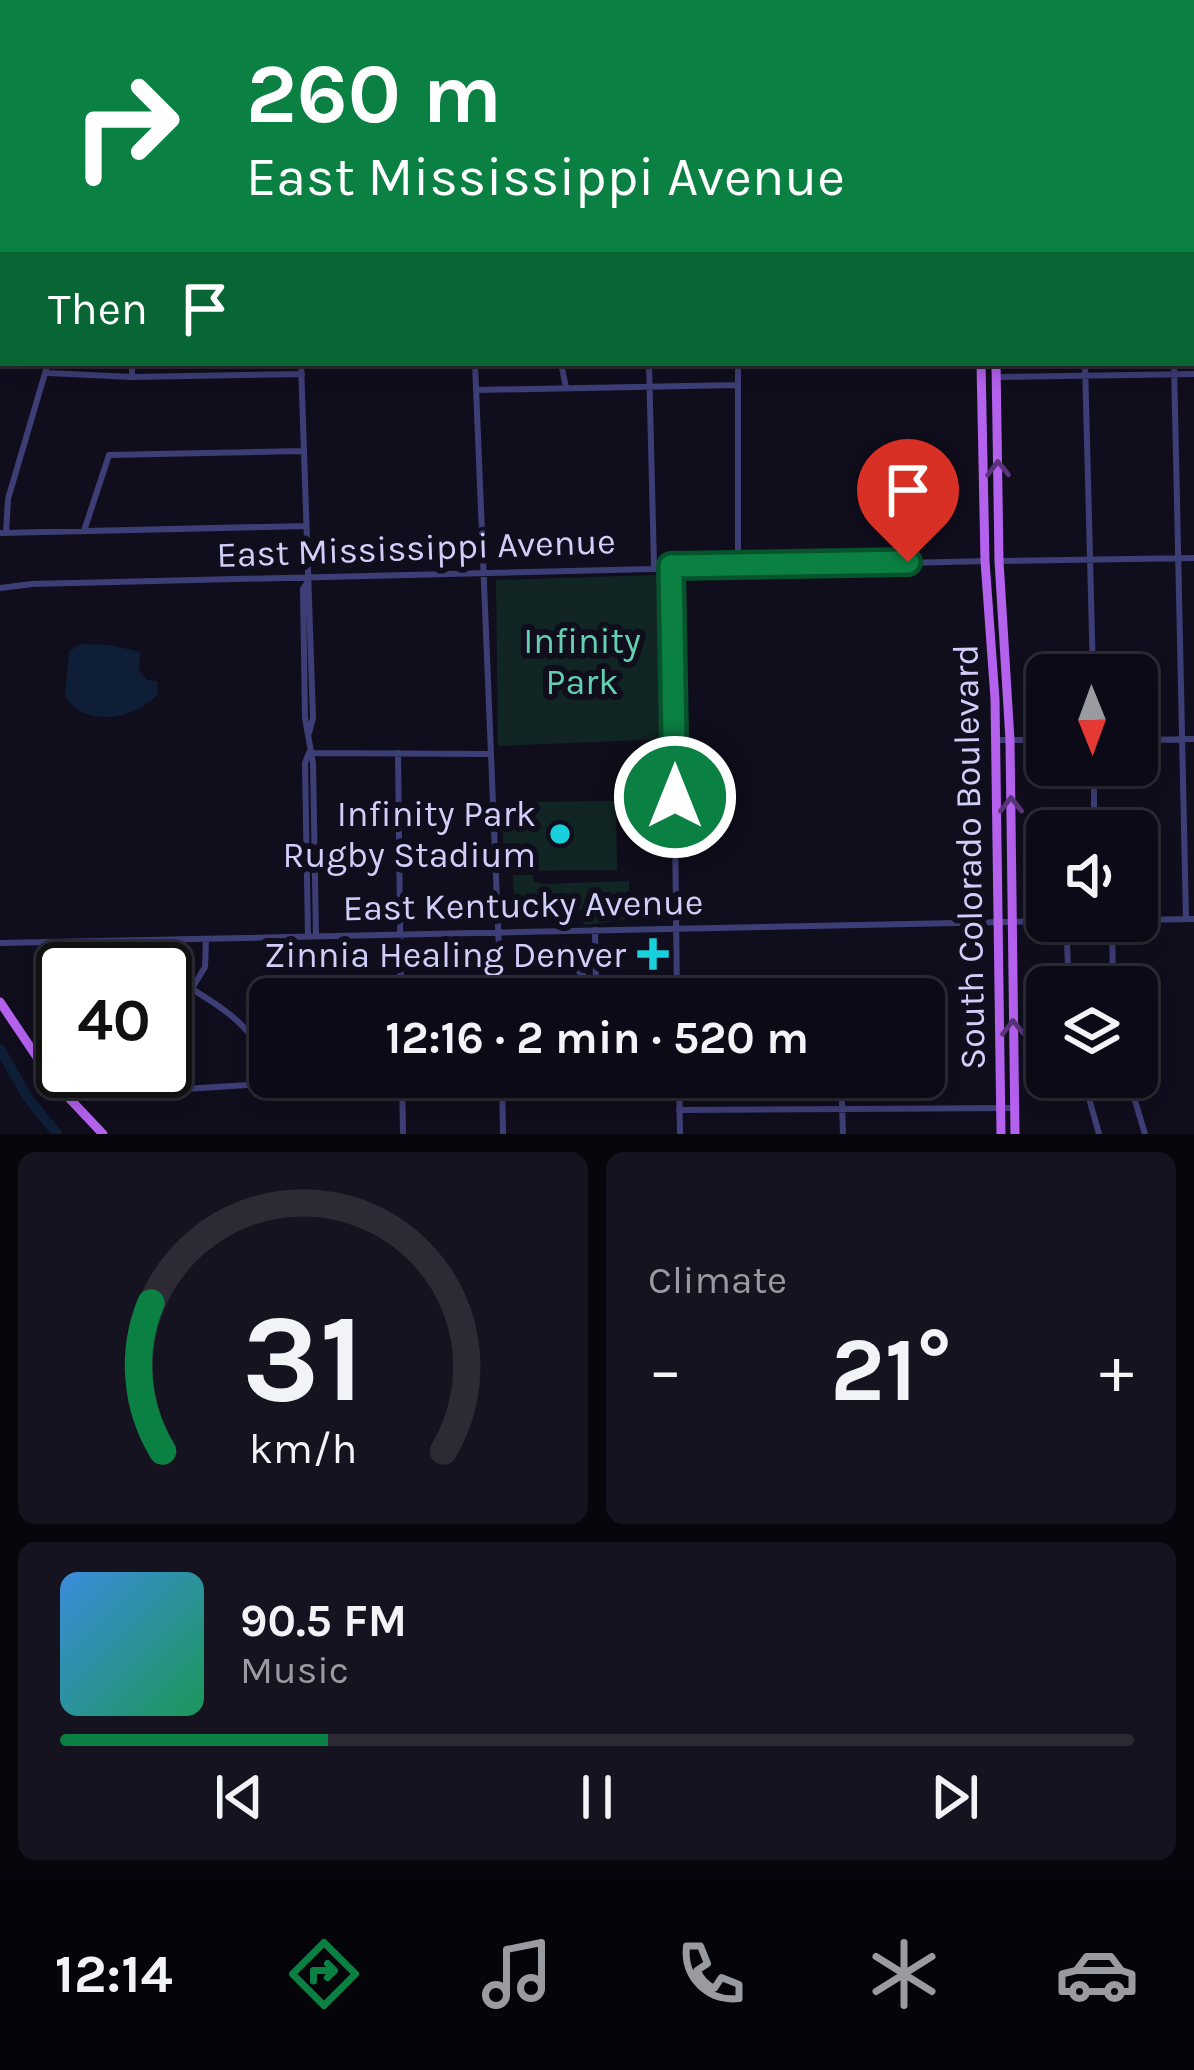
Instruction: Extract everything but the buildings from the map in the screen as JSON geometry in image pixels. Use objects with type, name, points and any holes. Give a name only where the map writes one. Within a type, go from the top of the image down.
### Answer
[{"type":"main road","name":"South Colorado Boulevard","points":[[981,366],[985,561],[996,740],[1001,1134]]},
{"type":"main road","name":"South Colorado Boulevard","points":[[996,366],[999,561],[1010,740],[1015,1134]]},
{"type":"main road","points":[[0,1002],[52,1082],[103,1134]]},
{"type":"street","points":[[48,366],[8,499],[3,533],[305,526]]},
{"type":"street","points":[[132,366],[132,377]]},
{"type":"street","points":[[302,366],[307,580],[303,630],[309,733],[305,760],[312,936]]},
{"type":"street","points":[[475,366],[500,978]]},
{"type":"street","points":[[562,366],[566,388]]},
{"type":"street","points":[[650,366],[654,566]]},
{"type":"street","points":[[738,366],[738,565]]},
{"type":"street","points":[[1084,366],[1092,654]]},
{"type":"street","points":[[1158,920],[1190,919],[1174,366]]},
{"type":"street","points":[[47,374],[302,374]]},
{"type":"street","points":[[997,377],[1194,374]]},
{"type":"street","points":[[476,390],[738,385]]},
{"type":"street","points":[[84,531],[109,455],[304,452]]},
{"type":"street","name":"East Mississippi Avenue","points":[[0,589],[32,584],[307,580],[654,566],[1194,557]]},
{"type":"street","points":[[671,566],[677,978]]},
{"type":"street","points":[[1158,740],[1194,739]]},
{"type":"street","points":[[996,740],[1026,740]]},
{"type":"street","points":[[309,753],[488,754]]},
{"type":"street","points":[[398,753],[401,978]]},
{"type":"street","name":"East Kentucky Avenue","points":[[0,943],[1026,922]]},
{"type":"street","points":[[595,931],[596,978]]},
{"type":"street","points":[[192,989],[259,1042],[266,1065],[263,1084],[184,1089],[178,1082],[177,1013],[206,963],[206,939]]},
{"type":"street","points":[[520,961],[568,960],[585,978]]},
{"type":"street","points":[[403,1098],[404,1134]]},
{"type":"street","points":[[502,1098],[503,1134]]},
{"type":"street","points":[[679,1098],[680,1134]]},
{"type":"street","points":[[842,1098],[842,1134]]},
{"type":"street","points":[[1089,1098],[1100,1134]]},
{"type":"street","points":[[1135,1098],[1145,1134]]},
{"type":"street","points":[[679,1110],[1015,1108]]},
{"type":"green space","name":"Infinity Park","points":[[660,575],[667,581],[669,739],[498,746],[496,580]]},
{"type":"green space","name":"Infinity Park","points":[[616,801],[617,870],[503,871],[503,802]]},
{"type":"green space","points":[[513,875],[533,875],[533,881],[541,884],[629,881],[625,892],[628,919],[586,925],[581,921],[584,910],[522,911],[521,905],[514,905]]},
{"type":"water","points":[[80,644],[140,652],[139,671],[147,680],[157,681],[158,693],[124,714],[84,713],[65,695],[69,652]]},
{"type":"waterway","points":[[0,1049],[28,1098],[57,1134]]},
{"type":"place","name":"Infinity Park Rugby Stadium","points":[[560,834]]},
{"type":"place","name":"Zinnia Healing Denver","points":[[653,954]]},
{"type":"route","points":[[675,797],[671,566],[908,562]]}]
